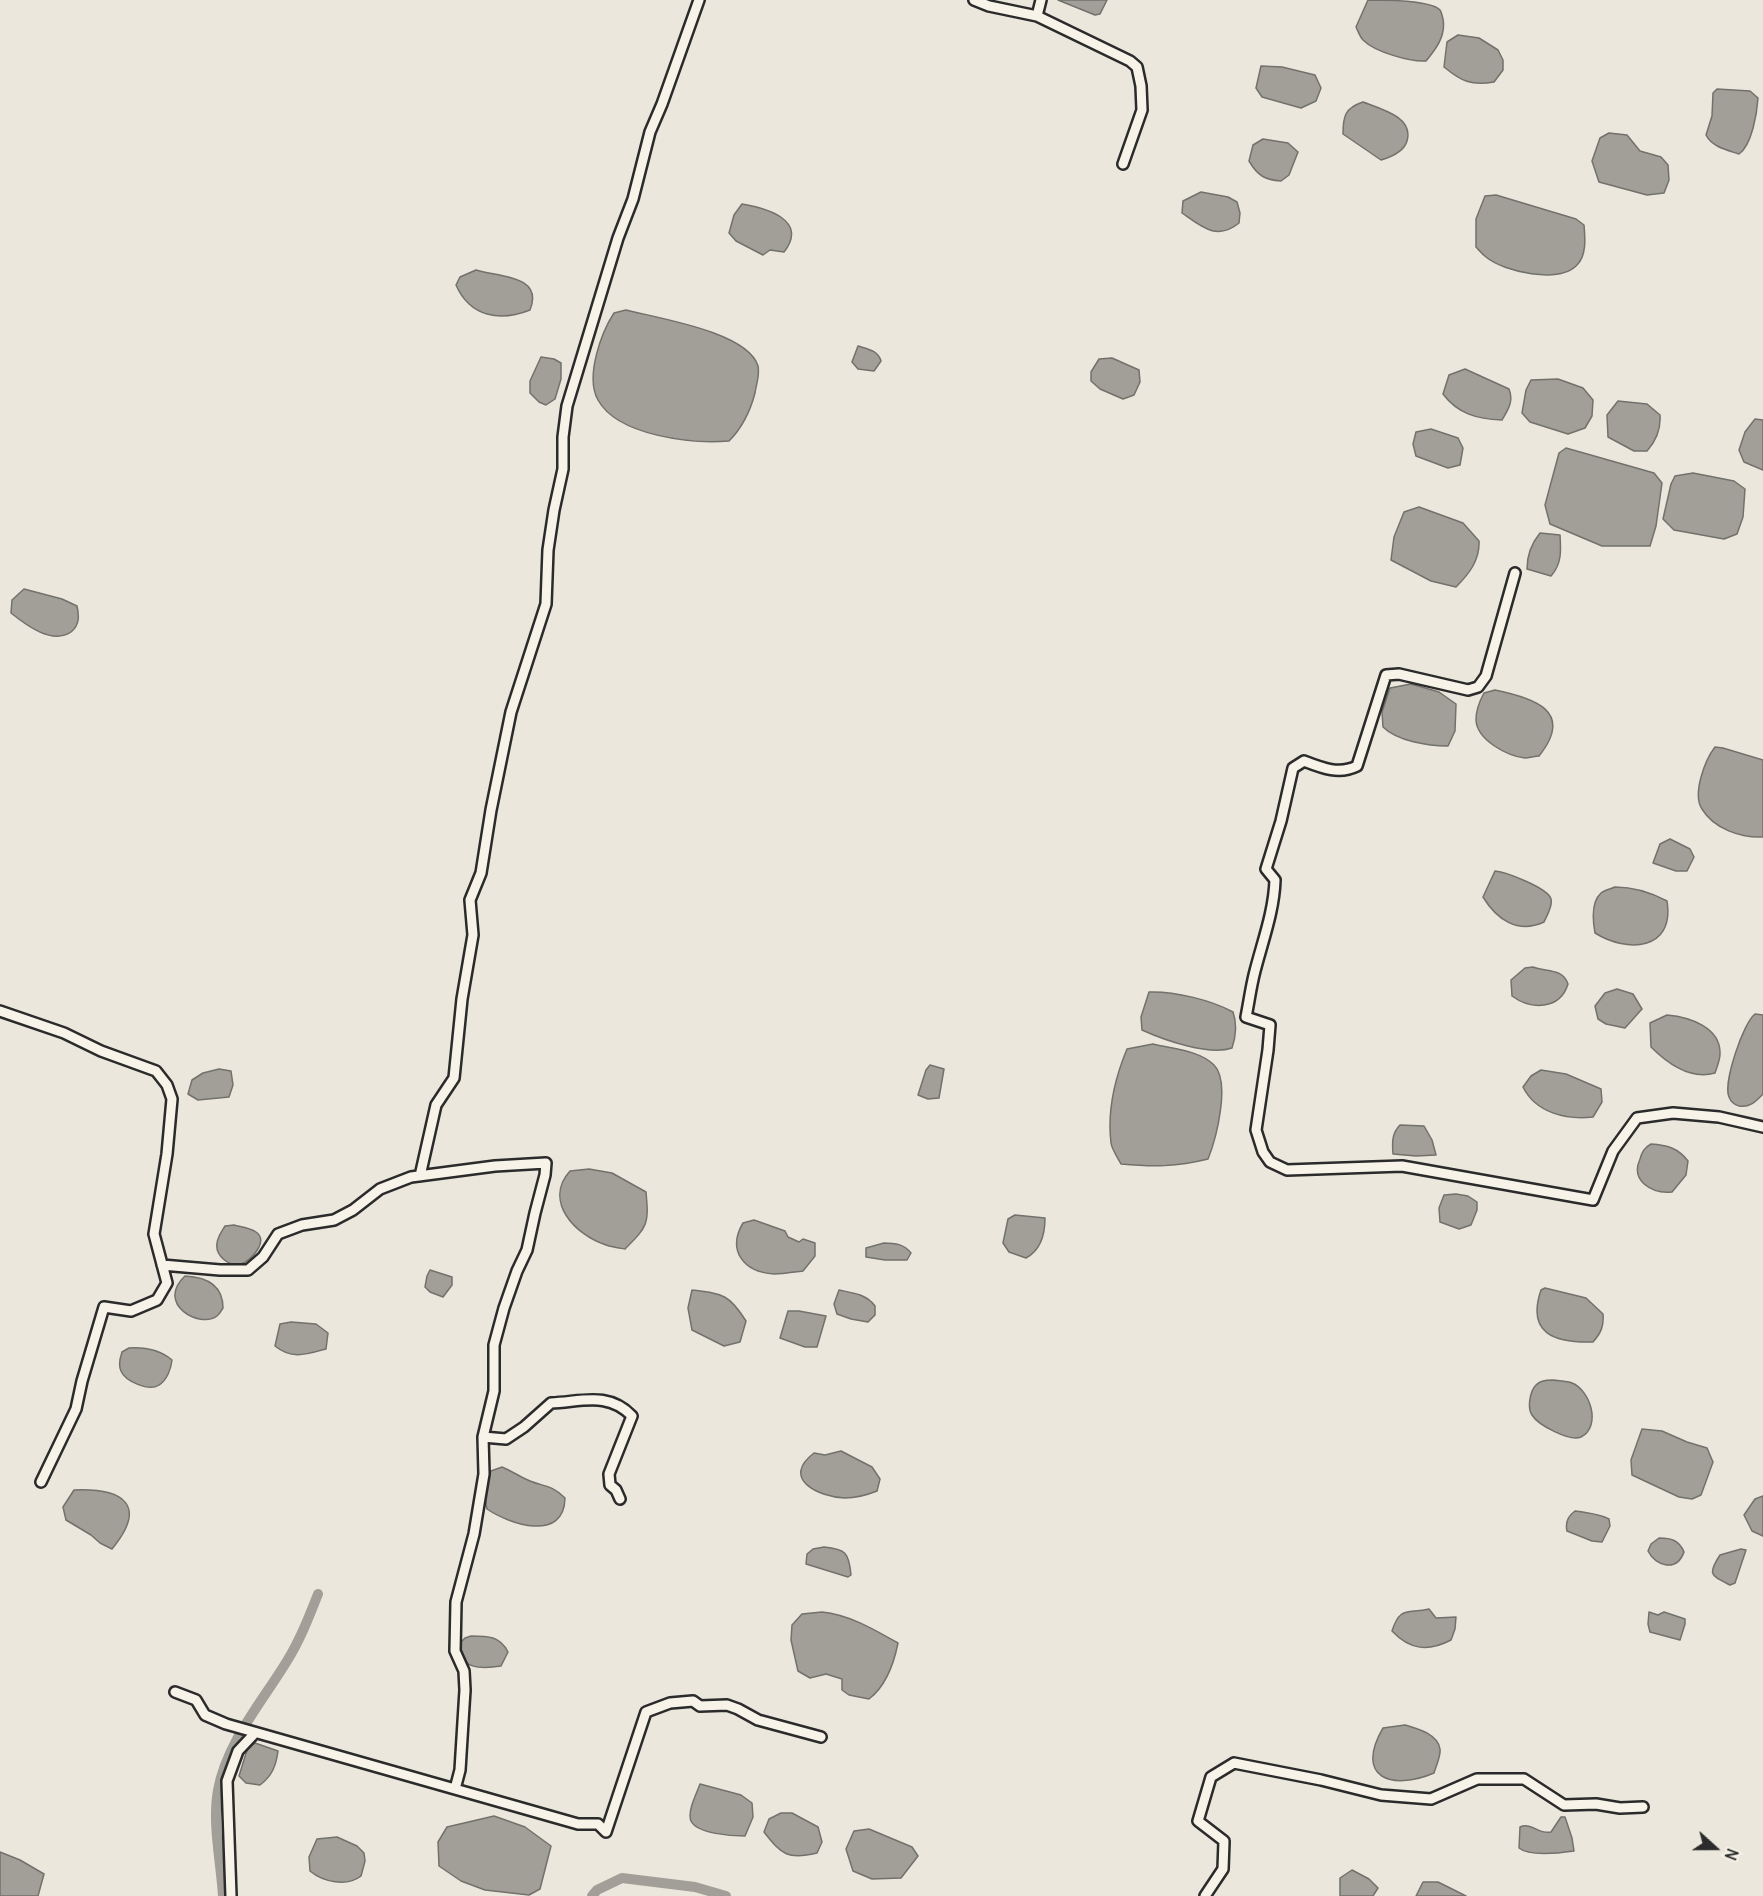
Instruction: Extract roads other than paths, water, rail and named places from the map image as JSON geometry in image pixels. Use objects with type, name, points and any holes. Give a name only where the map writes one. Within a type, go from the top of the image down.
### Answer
[{"type":"street","points":[[420,1176],[436,1105],[454,1078],[462,999],[473,935],[471,900],[482,873],[491,810],[511,712],[546,604],[548,550],[563,469],[563,437],[567,406],[618,238],[633,199],[650,132],[699,0]]},
{"type":"street","points":[[974,0],[989,6],[1037,16],[1130,60],[1137,67],[1142,110],[1123,164]]},
{"type":"street","points":[[1037,16],[1041,0]]},
{"type":"street","points":[[1515,573],[1491,662],[1486,676],[1478,687],[1468,690],[1399,674],[1386,675],[1357,766],[1347,771],[1326,770],[1304,761],[1293,768],[1281,821],[1266,869],[1275,880],[1274,896],[1262,951],[1255,970],[1246,1017],[1270,1025],[1256,1130],[1263,1152],[1270,1162],[1287,1170],[1402,1166],[1593,1200],[1612,1151],[1637,1118],[1673,1113],[1719,1117],[1763,1127]]},
{"type":"street","points":[[0,1011],[64,1033],[101,1051],[156,1071],[167,1085],[172,1099],[167,1154],[154,1234],[167,1282],[157,1300],[131,1311],[104,1307],[76,1409],[40,1482]]},
{"type":"street","points":[[162,1265],[248,1270],[263,1257],[278,1234],[302,1225],[334,1220],[353,1210],[380,1189],[411,1177],[495,1166],[546,1163],[527,1250],[504,1308],[494,1345],[494,1390],[483,1437],[484,1474],[474,1534],[456,1602],[455,1651],[464,1671],[465,1719],[460,1770],[455,1789]]},
{"type":"street","points":[[483,1437],[506,1438],[524,1427],[551,1403],[599,1399],[623,1407],[632,1416],[609,1474],[610,1485],[616,1490],[620,1499]]},
{"type":"street","points":[[175,1692],[196,1700],[205,1715],[226,1724],[578,1824],[598,1824],[606,1833],[646,1712],[670,1703],[693,1701],[700,1706],[727,1705],[758,1720],[821,1737]]},
{"type":"street","points":[[231,1896],[227,1781],[238,1751],[255,1733]]},
{"type":"street","points":[[1205,1896],[1222,1869],[1224,1841],[1198,1821],[1211,1777],[1234,1763],[1382,1795],[1431,1799],[1477,1779],[1524,1779],[1564,1805],[1643,1807]]},
{"type":"waterway","points":[[223,1896],[216,1816],[218,1790],[223,1772],[246,1723],[296,1645],[318,1594]]},
{"type":"waterway","points":[[592,1896],[597,1890],[622,1878],[695,1887],[726,1896]]}]
